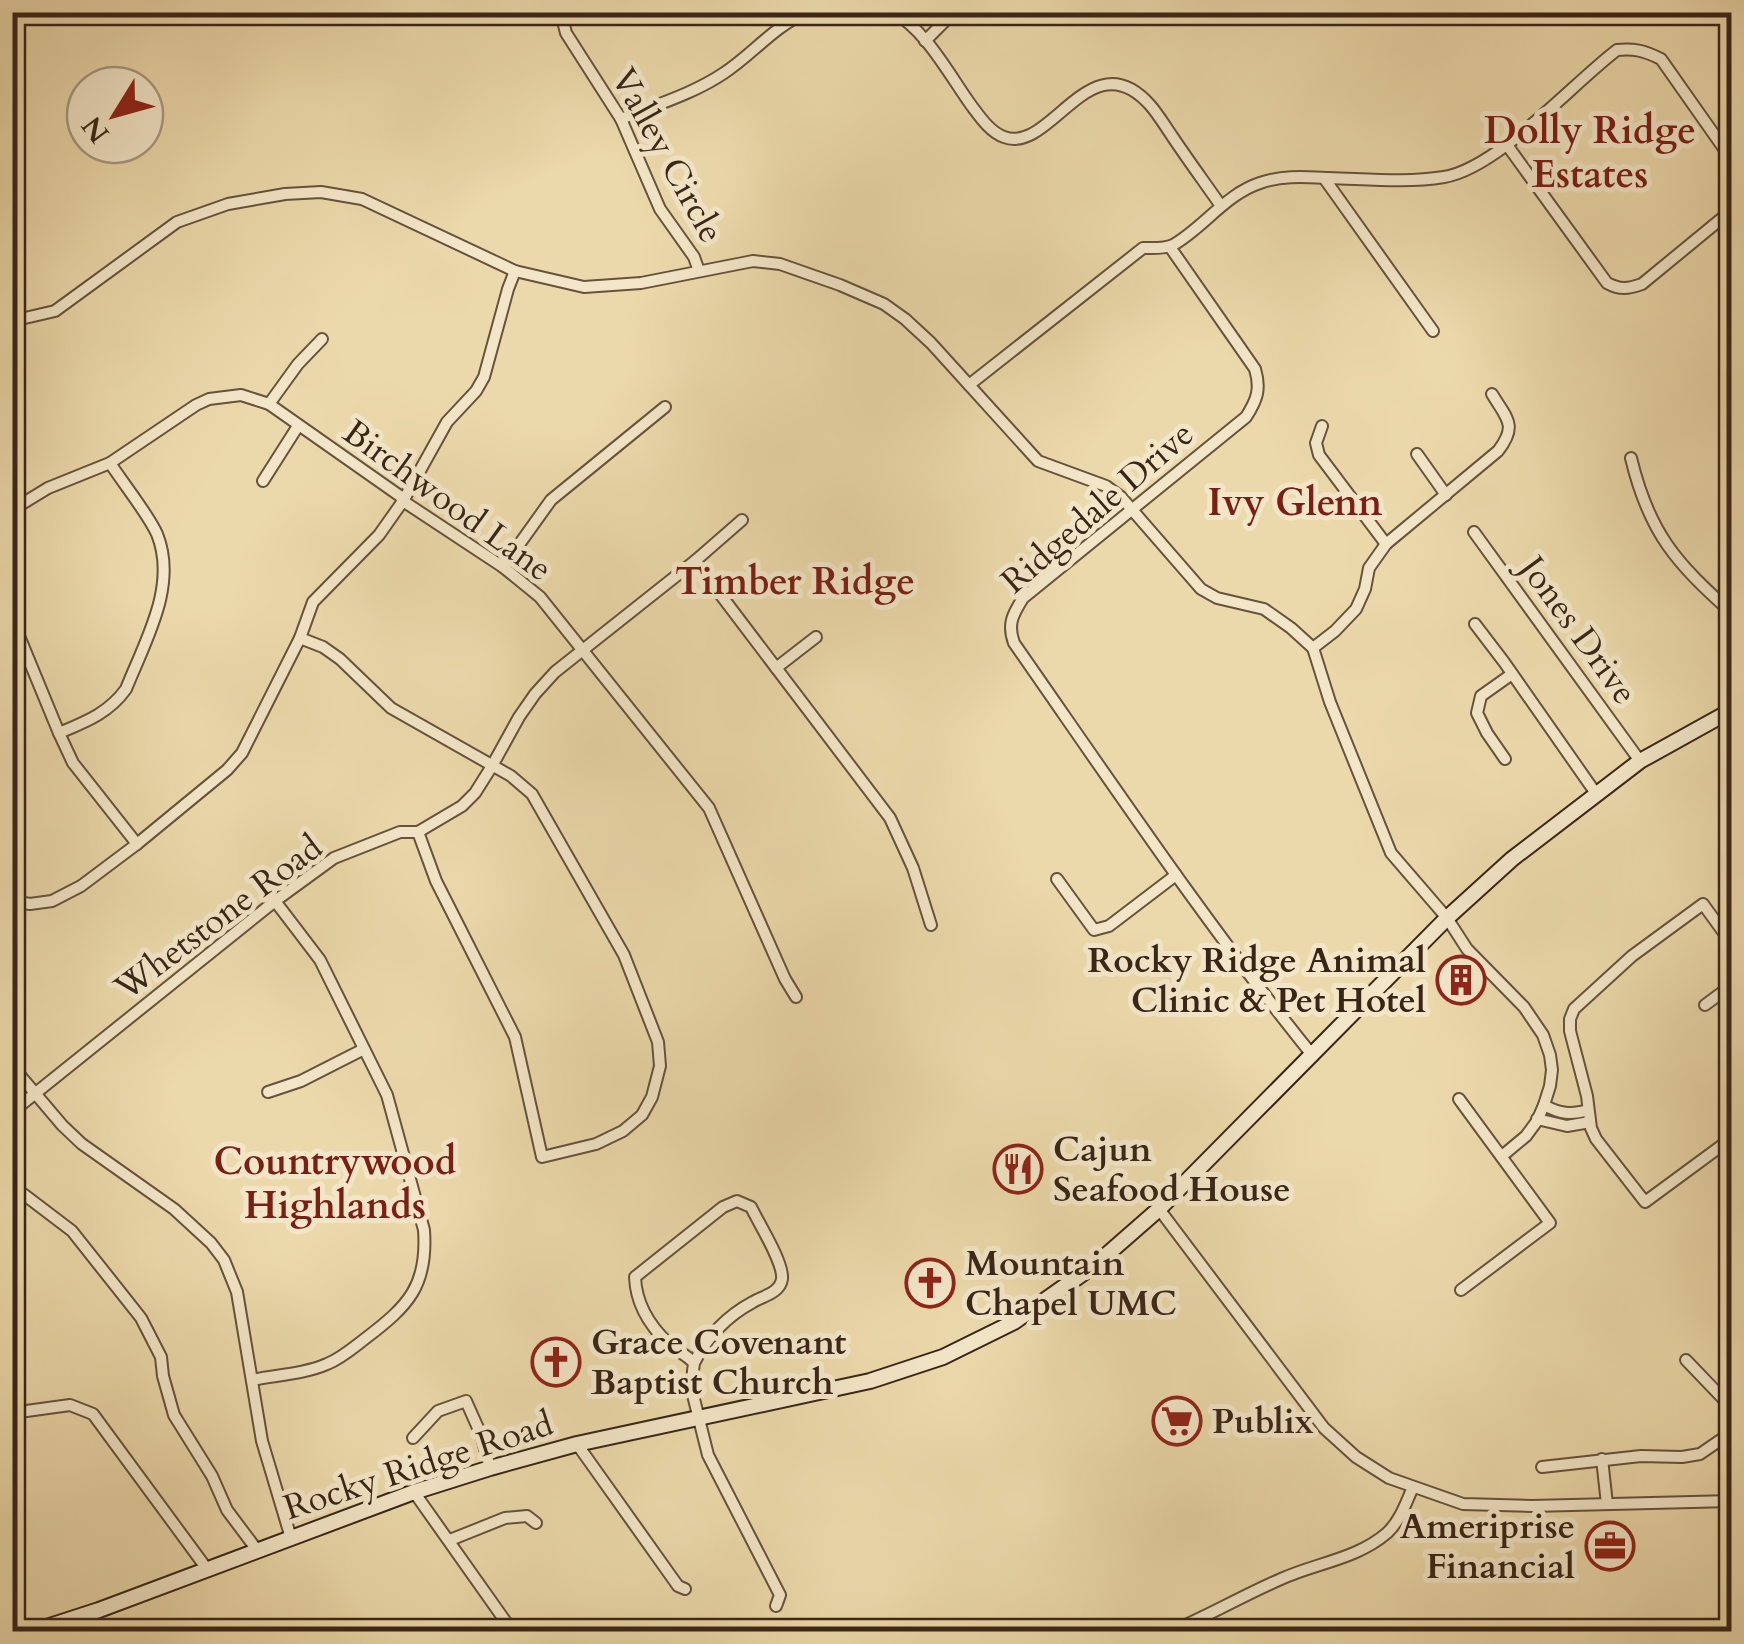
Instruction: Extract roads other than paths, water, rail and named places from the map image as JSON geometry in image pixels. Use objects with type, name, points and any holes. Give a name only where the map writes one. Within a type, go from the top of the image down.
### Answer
[{"type":"main road","name":"Rocky Ridge Road","points":[[32,1632],[414,1492],[490,1468],[577,1444],[870,1381],[943,1357],[1014,1322],[1095,1265],[1159,1209],[1448,918],[1512,859],[1640,761],[1730,714]]},
{"type":"street","name":"Valley Circle","points":[[563,12],[566,34],[622,119],[660,208],[694,257],[699,271]]},
{"type":"street","points":[[622,119],[723,74],[790,20],[808,12]]},
{"type":"street","points":[[892,12],[905,19],[925,41],[982,120],[1000,136],[1015,140],[1029,137],[1089,89],[1109,84],[1127,88],[1149,103],[1221,206]]},
{"type":"street","points":[[925,41],[954,12]]},
{"type":"street","points":[[969,386],[1142,248],[1170,247],[1254,185],[1274,178],[1416,180],[1466,170],[1507,144],[1616,50],[1645,50],[1661,59],[1732,160]]},
{"type":"street","points":[[1507,144],[1607,282],[1617,288],[1642,284],[1732,210]]},
{"type":"street","points":[[1324,178],[1433,331]]},
{"type":"street","points":[[12,321],[55,311],[177,222],[228,204],[321,192],[362,199],[516,271],[584,286],[641,282],[753,262],[780,264],[884,304],[930,343],[1038,461],[1106,486],[1121,497],[1200,589],[1217,598],[1264,610],[1313,648],[1330,702],[1392,854],[1448,918],[1467,948],[1524,1007],[1550,1056],[1550,1086],[1538,1120],[1502,1156]]},
{"type":"street","name":"Ridgedale Drive","points":[[1170,247],[1256,370],[1260,384],[1256,402],[1246,418],[1023,598],[1011,617],[1010,632],[1176,874],[1263,995],[1313,1056]]},
{"type":"street","points":[[12,901],[30,904],[52,900],[81,886],[226,770],[242,752],[300,638],[313,602],[379,534],[403,501],[446,422],[484,378],[516,271]]},
{"type":"street","points":[[269,404],[322,339]]},
{"type":"street","points":[[1313,648],[1356,609],[1369,568],[1386,544],[1498,451],[1509,437],[1511,425],[1492,394]]},
{"type":"street","name":"Birchwood Lane","points":[[12,510],[48,488],[110,463],[209,399],[241,395],[269,404],[540,597],[710,808],[796,997]]},
{"type":"street","points":[[503,567],[551,500],[665,407]]},
{"type":"street","points":[[264,480],[298,426]]},
{"type":"street","points":[[1322,426],[1316,443],[1318,454],[1386,544]]},
{"type":"street","points":[[1417,454],[1446,495]]},
{"type":"street","points":[[1631,458],[1638,488],[1662,541],[1688,574],[1732,614]]},
{"type":"street","points":[[59,734],[97,717],[126,689],[162,597],[165,568],[156,534],[110,463]]},
{"type":"street","name":"Whetstone Road","points":[[12,1112],[334,858],[400,832],[418,832],[462,806],[492,766],[534,694],[555,672],[742,520]]},
{"type":"street","name":"Jones Drive","points":[[1474,532],[1640,761]]},
{"type":"street","points":[[695,561],[890,818],[914,868],[931,925]]},
{"type":"street","points":[[12,619],[73,762],[137,844]]},
{"type":"street","points":[[1475,624],[1597,795]]},
{"type":"street","points":[[776,668],[816,637]]},
{"type":"street","points":[[300,638],[340,659],[391,708],[511,776],[532,794],[624,955],[658,1042],[660,1066],[652,1096],[642,1114],[623,1131],[596,1144],[542,1156],[515,1037],[436,882],[418,832]]},
{"type":"street","points":[[1504,758],[1477,713],[1480,696],[1512,674]]},
{"type":"street","points":[[1057,879],[1094,930],[1108,926],[1176,874]]},
{"type":"street","points":[[252,1380],[307,1370],[342,1356],[407,1303],[422,1273],[426,1251],[424,1230],[387,1096],[320,960],[275,901]]},
{"type":"street","points":[[1732,944],[1702,904],[1632,956],[1570,1018],[1596,1139],[1644,1202],[1732,1138]]},
{"type":"street","points":[[1706,1005],[1732,985]]},
{"type":"street","points":[[268,1092],[301,1082],[364,1049]]},
{"type":"street","points":[[12,1066],[82,1144],[174,1209],[224,1260],[237,1292],[265,1454],[291,1538]]},
{"type":"street","points":[[1459,1099],[1550,1223],[1461,1290]]},
{"type":"street","points":[[1544,1105],[1558,1113],[1589,1116]]},
{"type":"street","points":[[1538,1120],[1566,1126],[1589,1116]]},
{"type":"street","points":[[22,1194],[72,1231],[141,1318],[162,1356],[163,1376],[174,1415],[212,1476],[227,1510],[257,1550]]},
{"type":"street","points":[[694,1364],[648,1322],[636,1293],[635,1278],[723,1207],[737,1201],[751,1207],[780,1266],[782,1280],[775,1291],[726,1320],[702,1346],[694,1364],[691,1387],[708,1455],[780,1594],[776,1606]]},
{"type":"street","points":[[1159,1209],[1324,1428],[1356,1457],[1388,1478],[1463,1504],[1534,1506],[1732,1500]]},
{"type":"street","points":[[1686,1360],[1732,1408]]},
{"type":"street","points":[[413,1438],[438,1412],[466,1401],[490,1468]]},
{"type":"street","points":[[12,1413],[70,1405],[93,1414],[208,1569]]},
{"type":"street","points":[[1542,1467],[1700,1454],[1732,1432]]},
{"type":"street","points":[[577,1444],[678,1586],[686,1589]]},
{"type":"street","points":[[1602,1460],[1607,1504]]},
{"type":"street","points":[[1170,1632],[1284,1577],[1364,1548],[1397,1522],[1413,1487]]},
{"type":"street","points":[[414,1492],[512,1632]]},
{"type":"street","points":[[450,1540],[505,1518],[527,1516],[536,1524]]},
{"type":"place","name":"Rocky Ridge Animal Clinic & Pet Hotel","points":[[1461,980]]},
{"type":"place","name":"Cajun Seafood House","points":[[1018,1169]]},
{"type":"place","name":"Mountain Chapel UMC","points":[[930,1283]]},
{"type":"place","name":"Grace Covenant Baptist Church","points":[[556,1362]]},
{"type":"place","name":"Publix","points":[[1177,1421]]},
{"type":"place","name":"Ameriprise Financial","points":[[1610,1546]]},
{"type":"district","name":"Dolly Ridge Estates","points":[[1590,152]]},
{"type":"district","name":"Ivy Glenn","points":[[1295,502]]},
{"type":"district","name":"Timber Ridge","points":[[795,581]]},
{"type":"district","name":"Countrywood Highlands","points":[[335,1183]]}]
